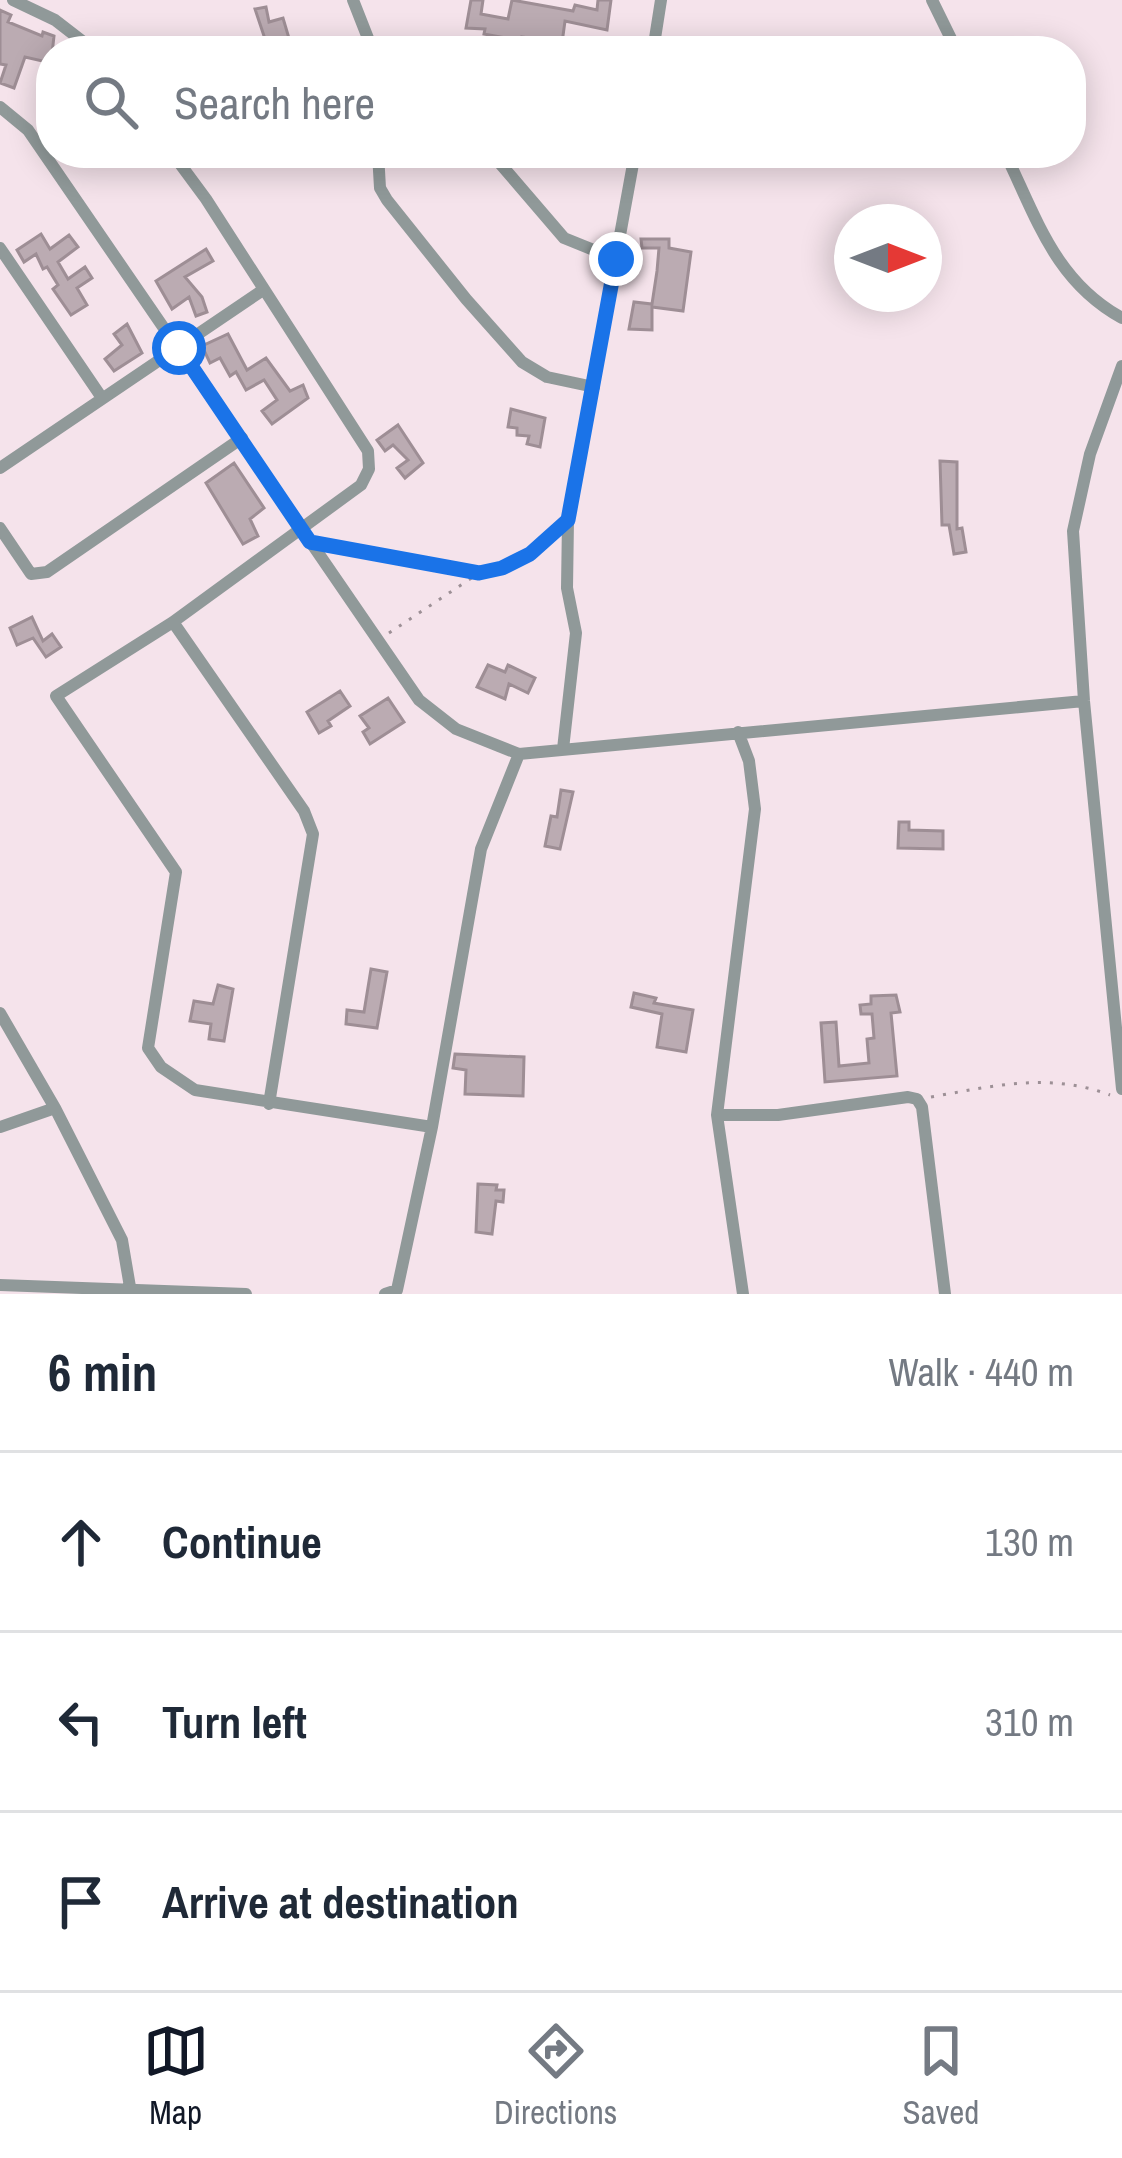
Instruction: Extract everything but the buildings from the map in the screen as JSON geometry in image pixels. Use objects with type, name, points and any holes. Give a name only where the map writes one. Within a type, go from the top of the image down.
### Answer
[{"type":"street","points":[[13,0],[76,36]]},
{"type":"street","points":[[352,0],[367,36]]},
{"type":"street","points":[[656,36],[662,0]]},
{"type":"street","points":[[932,0],[950,36]]},
{"type":"street","points":[[0,107],[36,142]]},
{"type":"street","points":[[54,168],[419,700],[456,729],[520,754],[1084,700]]},
{"type":"street","points":[[182,168],[368,452],[369,469],[361,485],[302,529],[173,622],[56,696],[176,872],[148,1048],[161,1067],[195,1090],[432,1127]]},
{"type":"street","points":[[379,168],[380,188],[387,200],[505,344],[534,371],[594,387]]},
{"type":"street","points":[[504,168],[564,238],[616,259]]},
{"type":"street","points":[[563,749],[576,633],[567,588],[568,520],[632,168]]},
{"type":"street","points":[[1012,168],[1058,262],[1088,296],[1122,318]]},
{"type":"street","points":[[0,248],[102,398]]},
{"type":"street","points":[[0,468],[263,290]]},
{"type":"street","points":[[1122,365],[1090,454],[1073,520],[1084,700],[1122,1089]]},
{"type":"street","points":[[0,528],[31,574],[46,572],[242,438]]},
{"type":"street","points":[[173,622],[304,811],[313,833],[268,1104]]},
{"type":"street","points":[[738,732],[749,761],[755,809],[717,1115],[743,1294]]},
{"type":"street","points":[[385,1294],[397,1290],[482,849],[520,754]]},
{"type":"street","points":[[0,1013],[56,1108],[122,1240],[130,1287]]},
{"type":"street","points":[[717,1115],[778,1115],[908,1097],[917,1100],[922,1107],[945,1294]]},
{"type":"street","points":[[0,1127],[56,1108]]},
{"type":"street","points":[[0,1285],[246,1294]]},
{"type":"path","points":[[377,641],[479,573],[530,554],[568,520]]},
{"type":"path","points":[[310,542],[479,573]]},
{"type":"path","points":[[917,1100],[1005,1083],[1049,1080],[1078,1083],[1122,1100]]},
{"type":"route","points":[[179,348],[310,542],[479,573],[530,554],[568,520],[616,259]]}]
